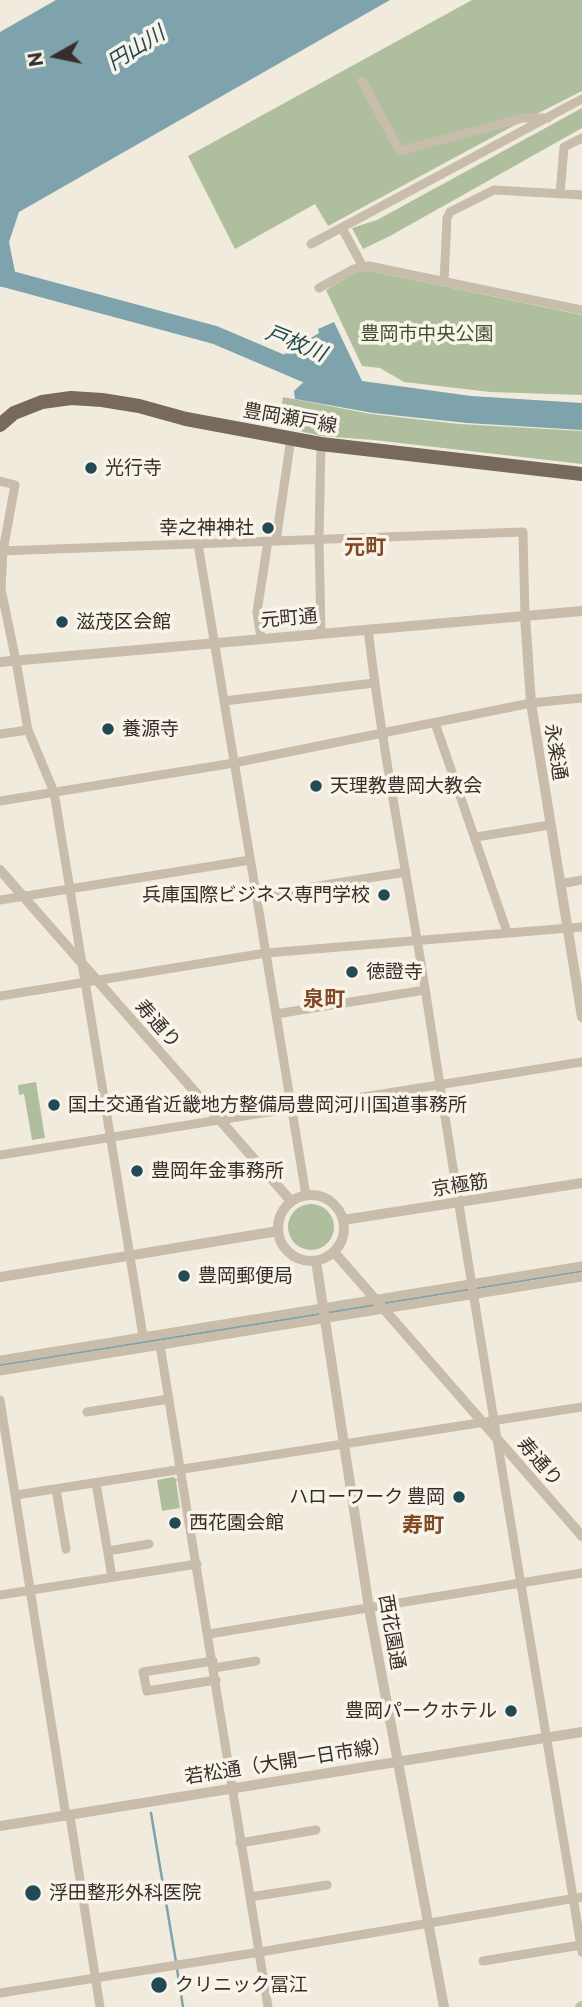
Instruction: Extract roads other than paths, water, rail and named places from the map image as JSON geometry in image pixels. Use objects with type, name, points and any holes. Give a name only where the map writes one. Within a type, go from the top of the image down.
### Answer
[{"type":"main road","name":"豊岡瀬戸線","points":[[0,425],[14,413],[42,402],[71,398],[102,400],[321,444],[582,474]]},
{"type":"street","points":[[362,81],[400,151],[523,118],[548,118]]},
{"type":"street","points":[[311,244],[582,99]]},
{"type":"street","points":[[560,194],[564,148],[582,138]]},
{"type":"street","points":[[444,281],[447,218],[450,212],[491,190],[582,195]]},
{"type":"street","points":[[342,228],[363,267]]},
{"type":"street","points":[[318,288],[363,267],[582,310]]},
{"type":"street","points":[[261,638],[257,612],[290,438]]},
{"type":"street","points":[[320,633],[321,444]]},
{"type":"street","points":[[0,481],[15,485],[2,551],[0,589],[28,730],[54,792],[82,964]]},
{"type":"street","points":[[2,551],[523,532],[525,616]]},
{"type":"street","points":[[198,544],[306,1195]]},
{"type":"street","name":"元町通","points":[[0,662],[582,611]]},
{"type":"street","name":"永楽通","points":[[525,616],[531,703],[582,1017]]},
{"type":"street","points":[[368,629],[374,683],[473,1289],[488,1421]]},
{"type":"street","points":[[224,701],[374,683]]},
{"type":"street","points":[[0,801],[234,762],[531,703],[582,698]]},
{"type":"street","points":[[435,723],[507,932]]},
{"type":"street","points":[[0,734],[28,730]]},
{"type":"street","points":[[475,837],[550,825]]},
{"type":"street","points":[[0,900],[250,860]]},
{"type":"street","name":"寿通り","points":[[0,870],[82,964],[90,982],[219,1119],[291,1201]]},
{"type":"street","points":[[256,897],[407,872]]},
{"type":"street","points":[[560,884],[582,880]]},
{"type":"street","points":[[0,996],[266,953],[582,927]]},
{"type":"street","points":[[90,982],[110,1137],[143,1336]]},
{"type":"street","points":[[276,1014],[425,990]]},
{"type":"street","points":[[0,1155],[582,1062]]},
{"type":"street","name":"京極筋","points":[[343,1220],[582,1183]]},
{"type":"street","points":[[306,1195],[318,1195],[330,1200],[338,1209],[343,1220],[343,1238],[334,1252],[316,1261],[302,1260],[291,1254],[282,1244],[278,1231],[282,1212],[291,1201],[306,1195]]},
{"type":"street","points":[[0,1277],[278,1231]]},
{"type":"street","name":"寿通り","points":[[334,1252],[384,1310],[488,1421],[496,1437],[582,1536]]},
{"type":"street","name":"西花園通","points":[[316,1261],[369,1608],[444,2007]]},
{"type":"street","points":[[0,1360],[143,1336],[323,1314],[384,1310],[582,1266]]},
{"type":"street","points":[[0,1371],[160,1345],[323,1314],[375,1300],[582,1277]]},
{"type":"street","points":[[160,1345],[268,2007]]},
{"type":"street","points":[[87,1412],[169,1399]]},
{"type":"street","points":[[0,1400],[100,2007]]},
{"type":"street","points":[[16,1495],[582,1407]]},
{"type":"street","points":[[483,1961],[582,1949],[578,1897],[547,1737],[496,1437]]},
{"type":"street","points":[[96,1483],[112,1577]]},
{"type":"street","points":[[56,1489],[66,1549]]},
{"type":"street","points":[[107,1551],[149,1544]]},
{"type":"street","points":[[0,1595],[197,1564]]},
{"type":"street","points":[[209,1634],[582,1573]]},
{"type":"street","points":[[216,1681],[146,1691],[144,1672],[256,1661]]},
{"type":"street","name":"若松通（大開一日市線）","points":[[0,1826],[582,1732]]},
{"type":"street","points":[[240,1843],[316,1830]]},
{"type":"street","points":[[250,1897],[327,1885]]},
{"type":"street","points":[[0,1993],[260,1952],[578,1897]]},
{"type":"water","name":"円山川","points":[[56,0],[390,0],[19,212],[9,242],[17,282],[0,287],[0,32]]},
{"type":"water","points":[[334,322],[362,381],[471,396],[582,403],[582,430],[467,423],[373,413],[295,399],[294,391],[309,377],[303,367],[282,361],[284,354],[291,353],[319,333],[318,329]]},
{"type":"waterway","name":"戸枚川","points":[[0,277],[215,335],[309,375],[330,381]]},
{"type":"waterway","points":[[385,1303],[582,1271]]},
{"type":"waterway","points":[[326,1313],[375,1305]]},
{"type":"waterway","points":[[0,1365],[320,1314]]},
{"type":"waterway","points":[[151,1813],[176,1962]]},
{"type":"waterway","points":[[177,1969],[183,2007]]},
{"type":"place","name":"光行寺","points":[[91,468]]},
{"type":"place","name":"幸之神神社","points":[[268,528]]},
{"type":"place","name":"滋茂区会館","points":[[62,622]]},
{"type":"place","name":"養源寺","points":[[108,729]]},
{"type":"place","name":"天理教豊岡大教会","points":[[316,786]]},
{"type":"place","name":"兵庫国際ビジネス専門学校","points":[[384,895]]},
{"type":"place","name":"徳證寺","points":[[352,972]]},
{"type":"place","name":"国土交通省近畿地方整備局豊岡河川国道事務所","points":[[54,1105]]},
{"type":"place","name":"豊岡年金事務所","points":[[137,1171]]},
{"type":"place","name":"豊岡郵便局","points":[[184,1276]]},
{"type":"place","name":"ハローワーク 豊岡","points":[[459,1497]]},
{"type":"place","name":"西花園会館","points":[[175,1523]]},
{"type":"place","name":"豊岡パークホテル","points":[[511,1711]]},
{"type":"place","name":"浮田整形外科医院","points":[[33,1893]]},
{"type":"place","name":"クリニック冨江","points":[[159,1985]]},
{"type":"district","name":"元町","points":[[365,547]]},
{"type":"district","name":"泉町","points":[[324,999]]},
{"type":"district","name":"寿町","points":[[423,1525]]},
{"type":"park label","name":"豊岡市中央公園","points":[[427,334]]}]
